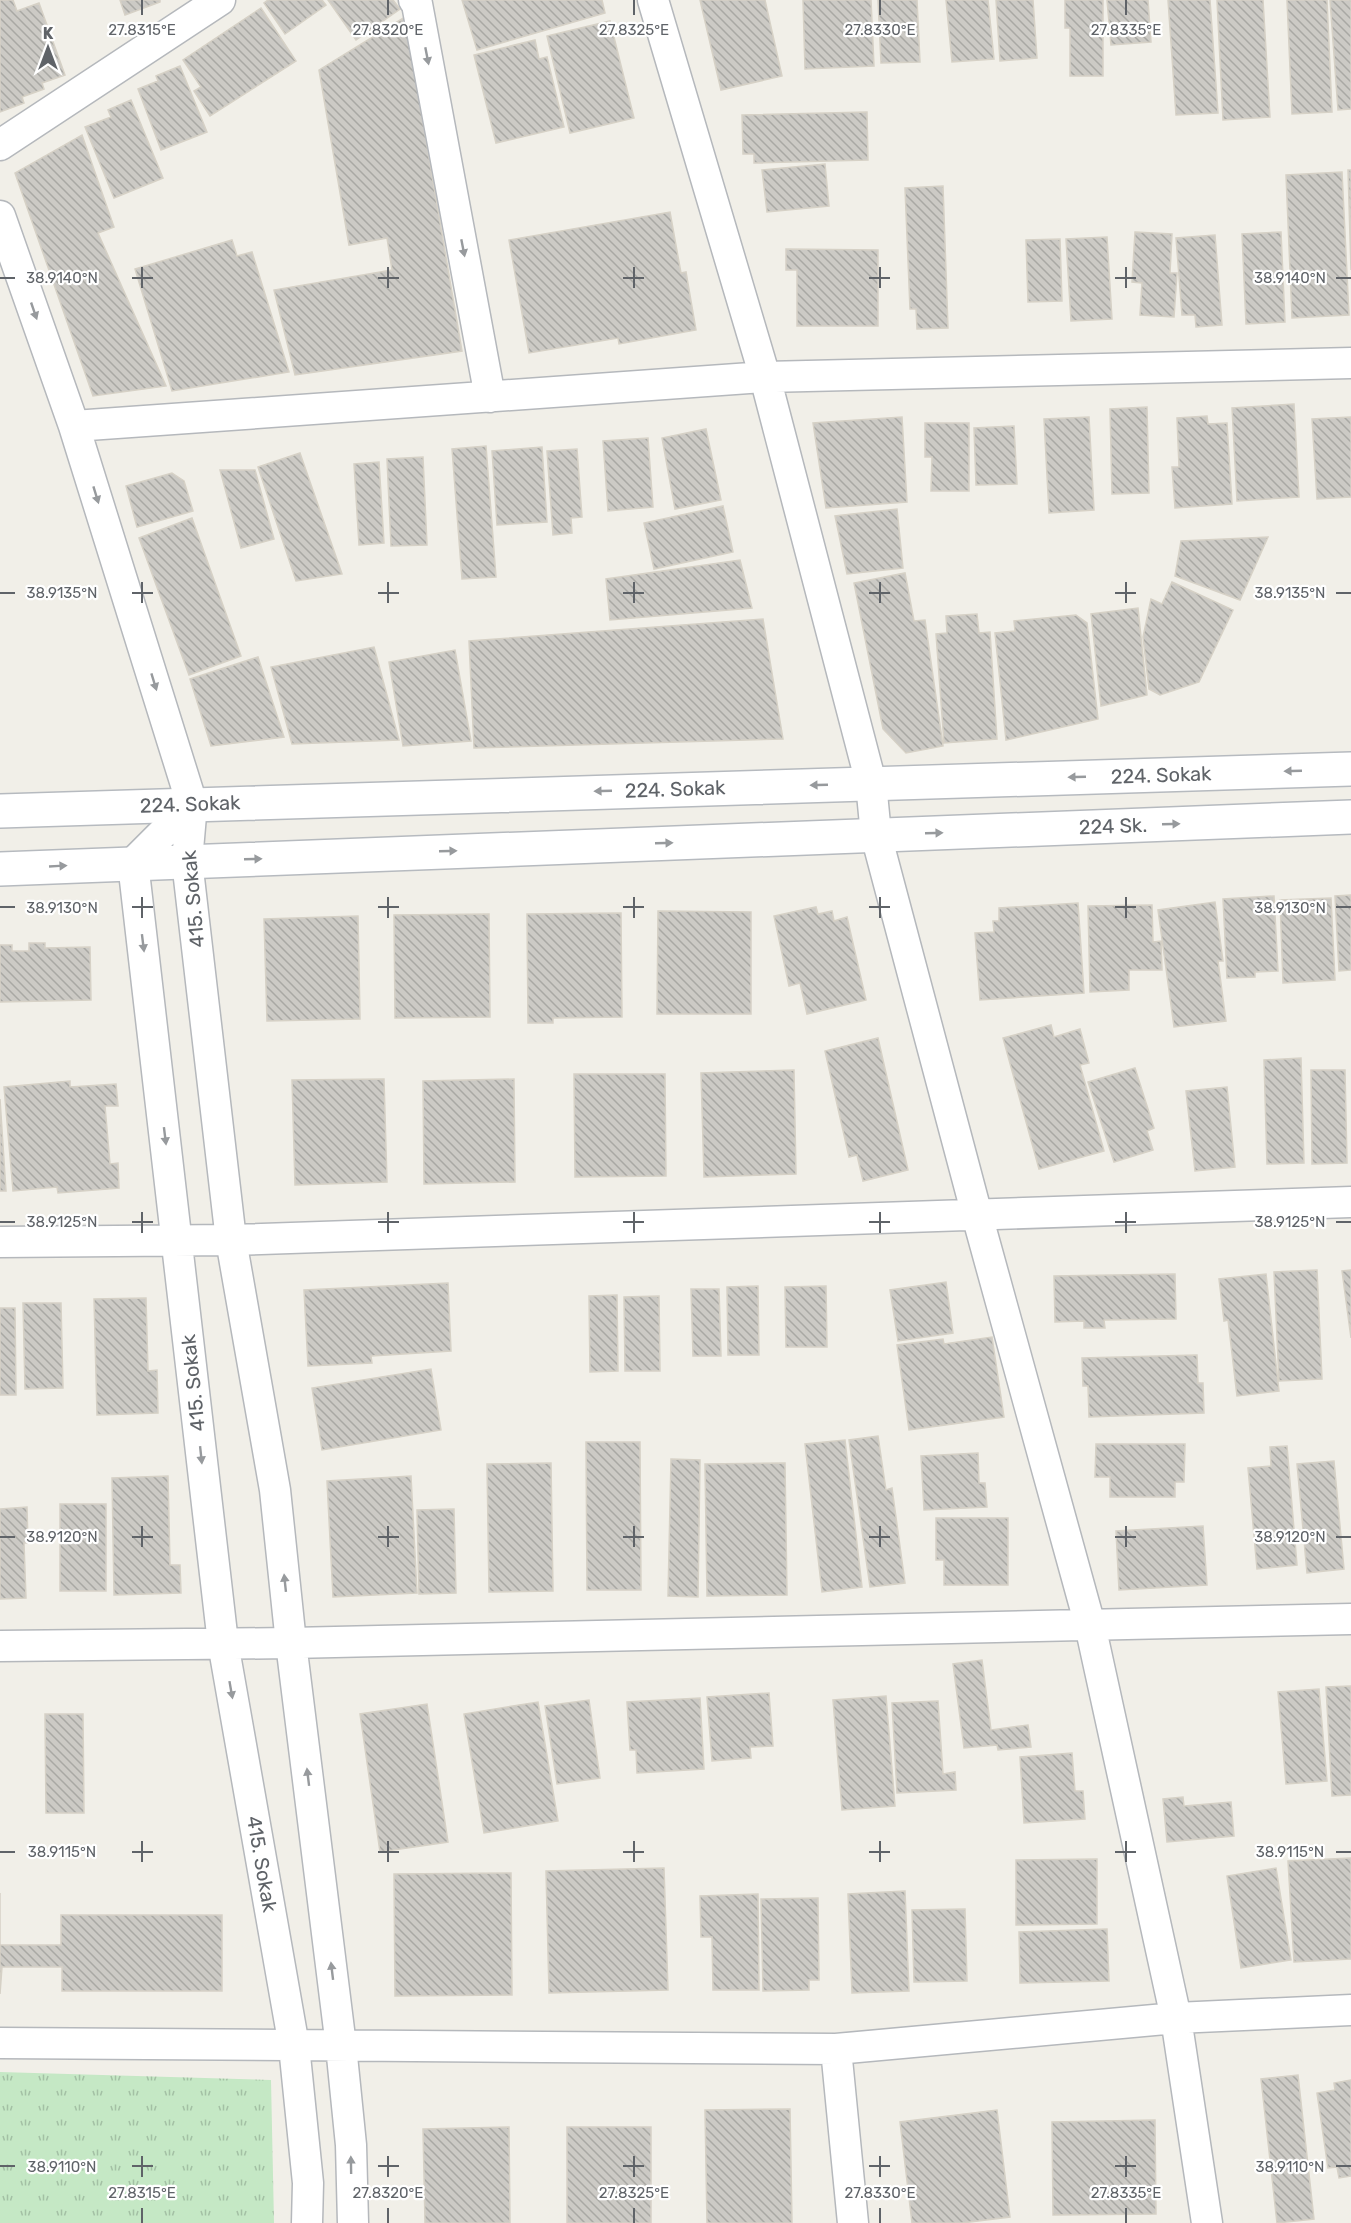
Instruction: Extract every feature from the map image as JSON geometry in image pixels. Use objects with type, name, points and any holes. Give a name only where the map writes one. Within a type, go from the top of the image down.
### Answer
[{"type":"street","points":[[0,145],[220,0]]},
{"type":"street","points":[[414,0],[417,4],[490,397]]},
{"type":"street","points":[[653,0],[765,377],[871,783],[876,835],[977,1215],[1090,1625],[1176,2019],[1207,2223]]},
{"type":"street","points":[[0,216],[74,426],[192,804]]},
{"type":"street","points":[[74,426],[765,377],[1351,363]]},
{"type":"street","name":"224. Sokak","points":[[0,811],[1351,769]]},
{"type":"street","name":"415. Sokak","points":[[192,804],[187,861],[231,1240],[275,1490],[291,1643],[341,2046],[351,2145],[352,2223]]},
{"type":"street","name":"415. Sokak","points":[[192,804],[133,863],[223,1643],[294,2046],[308,2183],[308,2223]]},
{"type":"street","name":"224 Sk.","points":[[876,835],[1351,817]]},
{"type":"street","points":[[0,869],[876,835]]},
{"type":"street","points":[[0,1242],[231,1240],[1351,1202]]},
{"type":"street","points":[[0,1646],[291,1643],[1351,1619]]},
{"type":"street","points":[[0,2043],[836,2049],[1176,2019],[1351,2010]]},
{"type":"street","points":[[836,2049],[853,2223]]},
{"type":"green space","points":[[0,2072],[271,2080],[274,2223],[0,2223]]},
{"type":"building","points":[[0,0],[13,0],[17,11],[39,3],[65,75],[42,83],[44,89],[22,97],[24,103],[0,112]]},
{"type":"building","points":[[120,0],[160,0],[160,2],[125,15]]},
{"type":"building","points":[[268,0],[322,0],[326,5],[285,34],[264,3]]},
{"type":"building","points":[[328,0],[393,0],[400,9],[356,40]]},
{"type":"building","points":[[462,0],[602,0],[605,13],[477,50]]},
{"type":"building","points":[[700,0],[765,0],[782,76],[721,90]]},
{"type":"building","points":[[803,0],[871,0],[874,66],[805,69]]},
{"type":"building","points":[[878,0],[917,0],[920,62],[881,63]]},
{"type":"building","points":[[946,0],[988,0],[994,59],[952,62]]},
{"type":"building","points":[[996,0],[1033,0],[1037,58],[1000,61]]},
{"type":"building","points":[[1065,0],[1103,0],[1103,76],[1070,76],[1070,28],[1065,28]]},
{"type":"building","points":[[1107,0],[1148,0],[1151,42],[1111,45]]},
{"type":"building","points":[[1168,0],[1210,0],[1218,113],[1176,115]]},
{"type":"building","points":[[1217,0],[1263,0],[1270,117],[1223,120]]},
{"type":"building","points":[[1287,0],[1327,0],[1332,112],[1292,114]]},
{"type":"building","points":[[1330,0],[1351,0],[1351,109],[1338,110]]},
{"type":"building","points":[[261,8],[296,61],[210,116],[194,91],[201,87],[183,60]]},
{"type":"building","points":[[405,17],[462,351],[295,375],[274,290],[392,270],[387,238],[349,245],[319,70]]},
{"type":"building","points":[[610,21],[634,118],[570,133],[547,36]]},
{"type":"building","points":[[535,40],[539,59],[547,57],[564,127],[496,143],[474,55]]},
{"type":"building","points":[[180,66],[207,132],[161,150],[138,89],[158,81],[156,76]]},
{"type":"building","points":[[131,100],[163,178],[114,198],[85,127],[111,117],[108,110]]},
{"type":"building","points":[[867,112],[868,160],[754,163],[754,154],[743,154],[742,115]]},
{"type":"building","points":[[82,135],[114,227],[98,233],[166,386],[93,396],[15,173]]},
{"type":"building","points":[[825,164],[829,206],[767,212],[762,170]]},
{"type":"building","points":[[1348,170],[1351,170],[1351,270]]},
{"type":"building","points":[[1342,172],[1349,315],[1292,318],[1286,175]]},
{"type":"building","points":[[943,186],[948,328],[917,329],[916,309],[910,309],[905,188]]},
{"type":"building","points":[[670,212],[681,273],[686,272],[696,330],[619,344],[618,338],[529,353],[509,240]]},
{"type":"building","points":[[1135,232],[1172,234],[1170,273],[1177,273],[1174,317],[1140,315],[1142,283],[1132,282]]},
{"type":"building","points":[[1281,232],[1285,322],[1246,324],[1242,234]]},
{"type":"building","points":[[1215,235],[1222,325],[1196,327],[1195,315],[1182,315],[1176,238]]},
{"type":"building","points":[[1107,237],[1112,319],[1071,321],[1066,239]]},
{"type":"building","points":[[1060,239],[1062,301],[1028,302],[1026,240]]},
{"type":"building","points":[[232,240],[237,256],[252,252],[289,372],[172,391],[135,269]]},
{"type":"building","points":[[786,249],[878,250],[878,326],[797,326],[797,270],[786,270]]},
{"type":"building","points":[[1294,404],[1299,497],[1237,501],[1232,408]]},
{"type":"building","points":[[1147,407],[1149,493],[1112,494],[1110,409]]},
{"type":"building","points":[[1207,416],[1208,424],[1227,423],[1232,504],[1175,508],[1172,467],[1179,467],[1177,418]]},
{"type":"building","points":[[902,417],[907,502],[826,508],[813,423]]},
{"type":"building","points":[[1089,417],[1094,510],[1049,513],[1044,419]]},
{"type":"building","points":[[1351,417],[1351,497],[1317,499],[1312,419]]},
{"type":"building","points":[[925,423],[969,423],[969,491],[931,491],[932,457],[925,457]]},
{"type":"building","points":[[1014,426],[1017,484],[976,485],[974,428]]},
{"type":"building","points":[[706,429],[721,500],[675,509],[662,438]]},
{"type":"building","points":[[648,438],[653,507],[608,511],[603,441]]},
{"type":"building","points":[[486,446],[496,577],[462,579],[452,449]]},
{"type":"building","points":[[542,447],[547,522],[497,525],[492,451]]},
{"type":"building","points":[[577,449],[582,517],[571,518],[572,533],[553,535],[547,451]]},
{"type":"building","points":[[300,453],[342,574],[296,581],[258,467]]},
{"type":"building","points":[[423,457],[427,545],[391,546],[387,459]]},
{"type":"building","points":[[379,462],[384,543],[359,545],[354,464]]},
{"type":"building","points":[[220,470],[255,470],[274,539],[241,548]]},
{"type":"building","points":[[172,473],[184,481],[193,511],[137,527],[126,486]]},
{"type":"building","points":[[723,506],[733,552],[654,569],[644,523]]},
{"type":"building","points":[[897,509],[903,568],[847,574],[835,516]]},
{"type":"building","points":[[192,518],[241,656],[189,675],[139,538]]},
{"type":"building","points":[[1268,537],[1240,600],[1175,576],[1181,541]]},
{"type":"building","points":[[740,560],[752,608],[610,620],[606,579]]},
{"type":"building","points":[[905,573],[914,621],[925,620],[943,746],[906,753],[883,729],[854,583]]},
{"type":"building","points":[[1172,582],[1233,610],[1199,682],[1160,695],[1149,689],[1143,637],[1151,599],[1162,604]]},
{"type":"building","points":[[1138,608],[1147,695],[1101,706],[1091,614]]},
{"type":"building","points":[[977,614],[979,633],[990,632],[997,739],[944,743],[936,634],[947,633],[946,616]]},
{"type":"building","points":[[1076,615],[1087,623],[1098,719],[1006,740],[995,633],[1015,631],[1014,621]]},
{"type":"building","points":[[763,619],[783,739],[474,748],[469,641]]},
{"type":"building","points":[[374,647],[399,740],[292,744],[271,667]]},
{"type":"building","points":[[455,650],[471,741],[403,746],[389,662]]},
{"type":"building","points":[[258,657],[284,737],[211,746],[190,679]]},
{"type":"building","points":[[1351,895],[1351,970],[1339,971],[1335,896]]},
{"type":"building","points":[[1274,896],[1278,971],[1255,972],[1255,977],[1227,978],[1223,899]]},
{"type":"building","points":[[1331,898],[1335,980],[1283,983],[1280,900]]},
{"type":"building","points":[[1215,902],[1223,961],[1218,961],[1226,1021],[1174,1027],[1158,910]]},
{"type":"building","points":[[1078,903],[1084,993],[980,1000],[975,933],[994,932],[993,921],[999,921],[999,908]]},
{"type":"building","points":[[1152,905],[1153,942],[1161,941],[1162,970],[1129,970],[1129,990],[1090,992],[1088,906]]},
{"type":"building","points":[[816,907],[818,914],[832,911],[834,921],[847,917],[866,1000],[807,1014],[800,983],[789,986],[774,916]]},
{"type":"building","points":[[658,911],[751,912],[751,1014],[657,1014]]},
{"type":"building","points":[[621,913],[622,1017],[553,1018],[553,1023],[528,1023],[527,914]]},
{"type":"building","points":[[489,914],[490,1017],[395,1018],[394,915]]},
{"type":"building","points":[[358,916],[360,1019],[267,1021],[264,919]]},
{"type":"building","points":[[29,943],[45,943],[45,948],[90,947],[91,1000],[0,1002],[0,945],[12,945],[12,951],[29,951]]},
{"type":"building","points":[[1051,1025],[1054,1037],[1080,1029],[1089,1063],[1080,1065],[1104,1151],[1039,1169],[1003,1038]]},
{"type":"building","points":[[878,1038],[908,1170],[863,1181],[857,1155],[849,1157],[825,1051]]},
{"type":"building","points":[[1301,1058],[1304,1163],[1267,1164],[1264,1060]]},
{"type":"building","points":[[1135,1068],[1154,1128],[1147,1131],[1153,1150],[1114,1162],[1088,1082]]},
{"type":"building","points":[[794,1070],[796,1174],[704,1177],[701,1073]]},
{"type":"building","points":[[1311,1070],[1345,1070],[1347,1163],[1312,1164]]},
{"type":"building","points":[[574,1074],[665,1074],[666,1176],[575,1177]]},
{"type":"building","points":[[384,1079],[387,1182],[295,1185],[292,1080]]},
{"type":"building","points":[[514,1079],[515,1182],[424,1184],[423,1081]]},
{"type":"building","points":[[70,1081],[70,1087],[116,1084],[118,1106],[105,1106],[110,1164],[118,1163],[119,1188],[58,1193],[57,1187],[13,1191],[4,1087]]},
{"type":"building","points":[[1227,1087],[1235,1167],[1195,1171],[1186,1091]]},
{"type":"building","points":[[0,1099],[6,1191],[0,1191]]},
{"type":"building","points":[[1317,1270],[1322,1379],[1279,1381],[1274,1272]]},
{"type":"building","points":[[1351,1270],[1351,1338],[1342,1271]]},
{"type":"building","points":[[1175,1274],[1176,1319],[1104,1320],[1105,1328],[1084,1328],[1084,1321],[1055,1322],[1054,1276]]},
{"type":"building","points":[[1266,1274],[1279,1391],[1237,1396],[1228,1320],[1224,1321],[1219,1279]]},
{"type":"building","points":[[946,1282],[953,1333],[898,1341],[890,1290]]},
{"type":"building","points":[[448,1283],[451,1351],[371,1356],[372,1363],[308,1366],[304,1290]]},
{"type":"building","points":[[758,1286],[759,1355],[728,1355],[727,1287]]},
{"type":"building","points":[[826,1286],[827,1347],[786,1347],[785,1287]]},
{"type":"building","points":[[691,1289],[719,1289],[721,1356],[693,1356]]},
{"type":"building","points":[[617,1295],[618,1371],[590,1372],[589,1296]]},
{"type":"building","points":[[659,1296],[660,1371],[625,1371],[624,1297]]},
{"type":"building","points":[[146,1298],[148,1371],[157,1370],[158,1413],[97,1415],[94,1299]]},
{"type":"building","points":[[23,1303],[61,1303],[63,1388],[25,1389]]},
{"type":"building","points":[[0,1308],[15,1308],[16,1395],[0,1395]]},
{"type":"building","points":[[992,1337],[1004,1417],[909,1430],[897,1345],[943,1339],[944,1344]]},
{"type":"building","points":[[1197,1355],[1198,1383],[1203,1383],[1204,1413],[1089,1417],[1088,1386],[1083,1386],[1082,1358]]},
{"type":"building","points":[[431,1369],[441,1430],[322,1450],[312,1388]]},
{"type":"building","points":[[878,1436],[886,1490],[892,1488],[905,1583],[870,1587],[849,1440]]},
{"type":"building","points":[[845,1440],[862,1587],[822,1592],[805,1444]]},
{"type":"building","points":[[586,1442],[640,1442],[641,1590],[587,1590]]},
{"type":"building","points":[[1096,1444],[1185,1444],[1184,1482],[1175,1482],[1175,1497],[1110,1497],[1110,1477],[1095,1477]]},
{"type":"building","points":[[1287,1446],[1297,1565],[1257,1569],[1248,1468],[1271,1466],[1270,1447]]},
{"type":"building","points":[[978,1453],[979,1483],[985,1483],[987,1507],[924,1510],[921,1456]]},
{"type":"building","points":[[671,1459],[700,1460],[698,1597],[668,1596]]},
{"type":"building","points":[[1334,1461],[1344,1569],[1307,1573],[1297,1464]]},
{"type":"building","points":[[551,1463],[553,1591],[489,1592],[487,1464]]},
{"type":"building","points":[[785,1463],[787,1595],[707,1596],[705,1464]]},
{"type":"building","points":[[168,1476],[170,1565],[180,1565],[181,1593],[114,1595],[112,1478]]},
{"type":"building","points":[[411,1476],[417,1593],[333,1597],[327,1481]]},
{"type":"building","points":[[60,1504],[106,1504],[106,1591],[60,1591]]},
{"type":"building","points":[[27,1507],[28,1543],[24,1543],[26,1598],[0,1599],[0,1509]]},
{"type":"building","points":[[454,1509],[456,1593],[419,1594],[417,1510]]},
{"type":"building","points":[[936,1518],[1008,1518],[1008,1585],[944,1585],[944,1560],[936,1560]]},
{"type":"building","points":[[1203,1526],[1207,1585],[1119,1590],[1116,1531]]},
{"type":"building","points":[[982,1660],[991,1730],[1028,1725],[1031,1747],[998,1750],[997,1745],[964,1748],[953,1664]]},
{"type":"building","points":[[1351,1686],[1351,1795],[1332,1796],[1326,1687]]},
{"type":"building","points":[[1319,1689],[1327,1781],[1286,1784],[1278,1692]]},
{"type":"building","points":[[769,1693],[773,1746],[750,1747],[751,1758],[712,1761],[707,1697]]},
{"type":"building","points":[[886,1696],[895,1806],[842,1810],[833,1700]]},
{"type":"building","points":[[700,1698],[704,1769],[637,1773],[636,1750],[630,1750],[627,1702]]},
{"type":"building","points":[[589,1700],[600,1778],[557,1784],[545,1706]]},
{"type":"building","points":[[938,1701],[943,1774],[955,1772],[956,1790],[897,1793],[892,1703]]},
{"type":"building","points":[[538,1702],[558,1821],[484,1833],[464,1714]]},
{"type":"building","points":[[427,1704],[448,1842],[380,1852],[360,1714]]},
{"type":"building","points":[[45,1714],[83,1714],[84,1813],[46,1813]]},
{"type":"building","points":[[1072,1753],[1075,1791],[1083,1791],[1085,1819],[1024,1823],[1020,1757]]},
{"type":"building","points":[[1183,1797],[1184,1806],[1231,1802],[1234,1836],[1167,1842],[1163,1799]]},
{"type":"building","points":[[1351,1858],[1351,1959],[1294,1962],[1288,1861]]},
{"type":"building","points":[[1097,1859],[1097,1924],[1016,1925],[1016,1860]]},
{"type":"building","points":[[664,1868],[668,1990],[549,1993],[546,1871]]},
{"type":"building","points":[[1276,1868],[1291,1960],[1241,1968],[1227,1876]]},
{"type":"building","points":[[511,1873],[512,1995],[395,1996],[394,1874]]},
{"type":"building","points":[[905,1891],[909,1991],[852,1993],[848,1894]]},
{"type":"building","points":[[758,1894],[759,1990],[713,1990],[712,1937],[701,1937],[700,1896]]},
{"type":"building","points":[[818,1898],[819,1980],[809,1980],[809,1990],[763,1991],[761,1899]]},
{"type":"building","points":[[965,1909],[967,1981],[914,1982],[912,1910]]},
{"type":"building","points":[[61,1915],[222,1915],[222,1991],[62,1991],[62,1967],[2,1967],[0,1994],[0,1945],[61,1945]]},
{"type":"building","points":[[1107,1929],[1109,1981],[1020,1983],[1019,1932]]},
{"type":"building","points":[[1298,2075],[1314,2219],[1277,2223],[1261,2079]]},
{"type":"building","points":[[1351,2080],[1351,2176],[1339,2178],[1337,2167],[1328,2168],[1317,2093],[1335,2090],[1334,2083]]},
{"type":"building","points":[[790,2109],[792,2223],[707,2223],[705,2110]]},
{"type":"building","points":[[997,2110],[1010,2217],[962,2223],[912,2223],[900,2122]]},
{"type":"building","points":[[1155,2120],[1156,2214],[1053,2215],[1052,2122]]},
{"type":"building","points":[[509,2127],[510,2223],[425,2223],[423,2129]]},
{"type":"building","points":[[567,2127],[651,2127],[651,2223],[567,2223]]}]
